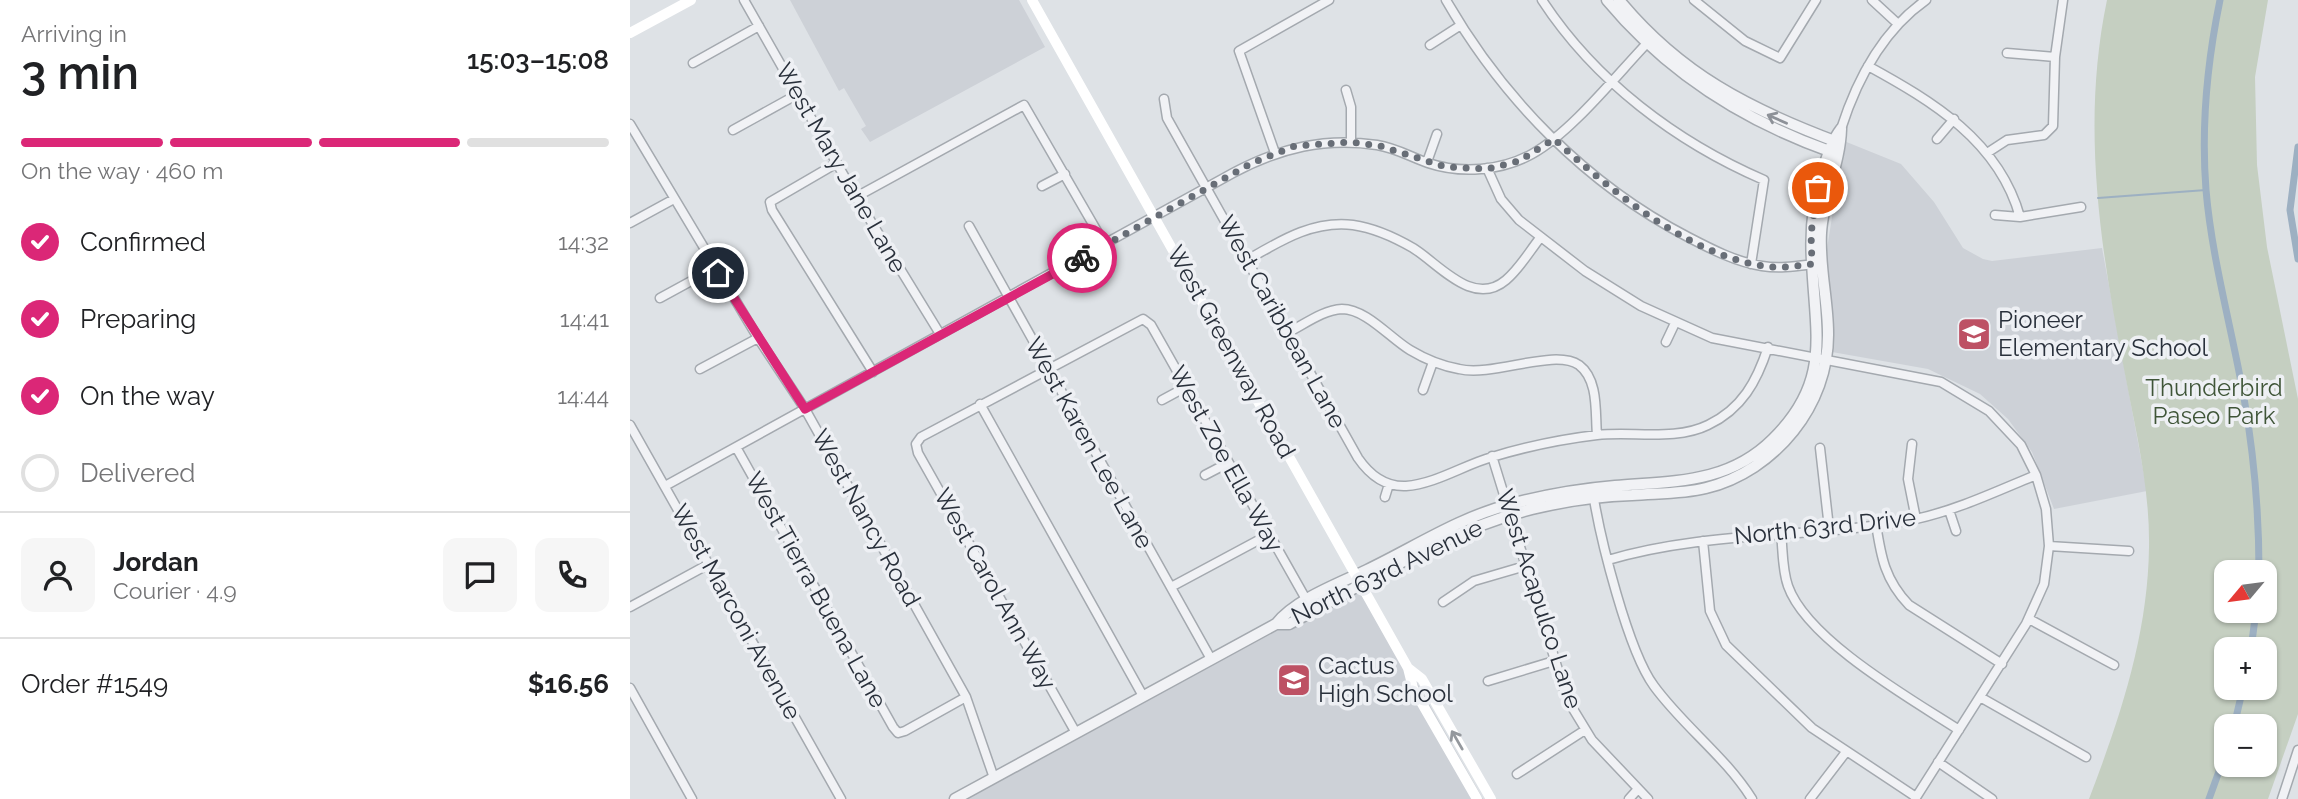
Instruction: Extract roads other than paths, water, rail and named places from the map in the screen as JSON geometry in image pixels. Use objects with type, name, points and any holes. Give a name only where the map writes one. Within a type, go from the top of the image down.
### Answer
[{"type":"main road","points":[[630,33],[691,0]]},
{"type":"main road","name":"West Greenway Road","points":[[1032,0],[1409,668],[1413,688],[1477,799]]},
{"type":"main road","name":"West Greenway Road","points":[[1409,668],[1422,679],[1491,799]]},
{"type":"street","name":"West Mary Jane Lane","points":[[744,0],[856,197],[940,334]]},
{"type":"street","points":[[1275,153],[1239,51],[1329,0]]},
{"type":"street","points":[[1446,0],[1504,85],[1554,139],[1598,178],[1666,226],[1751,264],[1777,268],[1816,264]]},
{"type":"street","points":[[1542,0],[1576,45],[1610,81],[1654,117],[1726,164],[1764,180],[1751,264]]},
{"type":"street","points":[[1606,0],[1692,81],[1740,112],[1835,147]]},
{"type":"street","points":[[1619,0],[1650,40]]},
{"type":"street","points":[[1694,0],[1745,41],[1780,58],[1816,0]]},
{"type":"street","points":[[1872,0],[1898,24]]},
{"type":"street","name":"North 63rd Avenue","points":[[955,799],[1276,624],[1283,615],[1307,601],[1359,580],[1509,510],[1593,493],[1698,490],[1750,469],[1779,447],[1800,422],[1814,397],[1821,357],[1823,321],[1816,264],[1835,147],[1868,66],[1898,24],[1926,0]]},
{"type":"street","points":[[1987,153],[2007,140],[2050,132],[2053,127],[2055,57],[2063,0]]},
{"type":"street","points":[[1430,45],[1461,25]]},
{"type":"street","points":[[693,62],[759,26]]},
{"type":"street","points":[[665,486],[1275,153],[1316,143],[1351,142],[1380,146],[1446,167],[1487,169],[1519,161],[1554,139],[1650,40]]},
{"type":"street","points":[[2007,52],[2055,57]]},
{"type":"street","points":[[1868,66],[1918,93],[1954,119],[1987,153],[2009,187],[2020,217]]},
{"type":"street","points":[[1346,90],[1351,107],[1351,142]]},
{"type":"street","points":[[733,131],[798,94]]},
{"type":"street","name":"West Caribbean Lane","points":[[1164,99],[1167,118],[1364,466],[1377,479],[1389,484]]},
{"type":"street","points":[[856,197],[1024,105],[1105,245]]},
{"type":"street","points":[[1937,139],[1954,119]]},
{"type":"street","name":"West Nancy Road","points":[[630,124],[715,268],[805,409],[966,696],[995,778]]},
{"type":"street","points":[[1427,162],[1437,134]]},
{"type":"street","points":[[837,163],[770,202],[772,210],[873,372]]},
{"type":"street","points":[[1487,169],[1495,188],[1510,211],[1540,238],[1608,287],[1675,323],[1712,338],[1927,377],[1975,399],[2005,426],[2021,445],[2036,475],[2046,509],[2049,546],[2044,584],[2029,619],[1916,798],[1801,719],[1726,645],[1710,611],[1703,541]]},
{"type":"street","points":[[1042,186],[1065,174]]},
{"type":"street","points":[[630,223],[674,199]]},
{"type":"street","points":[[1995,215],[2020,217],[2081,206]]},
{"type":"street","points":[[1247,260],[1318,226],[1350,225],[1383,233],[1414,249],[1464,285],[1475,289],[1505,281],[1540,238]]},
{"type":"street","name":"West Karen Lee Lane","points":[[969,226],[1211,659]]},
{"type":"street","points":[[660,298],[715,268]]},
{"type":"street","points":[[1289,332],[1333,310],[1352,310],[1433,362],[1471,372],[1514,368],[1542,360],[1568,360],[1580,366],[1592,384],[1597,435]]},
{"type":"street","name":"West Zoe Ella Way","points":[[1048,369],[1143,319],[1151,325],[1307,601]]},
{"type":"street","points":[[1666,342],[1675,323]]},
{"type":"street","points":[[700,369],[758,338]]},
{"type":"street","points":[[1385,497],[1389,484],[1405,486],[1422,483],[1492,456],[1597,435],[1679,432],[1705,427],[1726,415],[1742,400],[1760,370],[1768,347]]},
{"type":"street","points":[[1423,390],[1433,362]]},
{"type":"street","points":[[1048,369],[980,404],[1143,696]]},
{"type":"street","points":[[1162,400],[1186,387]]},
{"type":"street","name":"West Carol Ann Way","points":[[980,404],[921,437],[916,444],[1076,733]]},
{"type":"street","name":"West Marconi Avenue","points":[[630,425],[841,799]]},
{"type":"street","points":[[1912,444],[1909,479],[1916,519]]},
{"type":"street","name":"West Tierra Buena Lane","points":[[736,447],[898,733],[966,696]]},
{"type":"street","points":[[1820,448],[1829,528]]},
{"type":"street","name":"West Acapulco Lane","points":[[1492,456],[1567,699],[1585,730],[1648,799]]},
{"type":"street","points":[[1205,475],[1228,463]]},
{"type":"street","name":"North 63rd Drive","points":[[1608,560],[1662,545],[1916,519],[1949,510],[2036,475]]},
{"type":"street","points":[[1593,493],[1608,560],[1635,649],[1651,683],[1717,752],[1752,799]]},
{"type":"street","points":[[1949,510],[1956,531]]},
{"type":"street","points":[[1876,524],[1882,566],[1897,592],[1909,605],[2002,664]]},
{"type":"street","points":[[1781,533],[1788,588],[1806,614],[1863,668],[1959,730]]},
{"type":"street","points":[[1171,587],[1268,535]]},
{"type":"street","points":[[2049,546],[2129,551]]},
{"type":"street","points":[[630,607],[709,564]]},
{"type":"street","points":[[1443,601],[1474,581],[1525,566]]},
{"type":"street","name":"North 63rd Avenue","points":[[1276,624],[1289,624],[1359,580]]},
{"type":"street","points":[[2029,619],[2114,664]]},
{"type":"street","points":[[1488,681],[1554,661]]},
{"type":"street","points":[[630,688],[692,799]]},
{"type":"street","points":[[1980,696],[2086,757]]},
{"type":"street","points":[[1517,775],[1585,730]]},
{"type":"street","points":[[2282,799],[2298,750]]},
{"type":"street","points":[[1810,799],[1846,752]]},
{"type":"street","points":[[1938,762],[1992,799]]},
{"type":"street","points":[[2288,783],[2298,786]]},
{"type":"street","points":[[1629,799],[1638,789]]},
{"type":"waterway","points":[[2220,0],[2206,95],[2206,190],[2213,242],[2251,441],[2259,560]]},
{"type":"waterway","points":[[2298,147],[2290,210],[2298,259]]},
{"type":"waterway","points":[[2098,198],[2206,190]]},
{"type":"waterway","points":[[2253,637],[2254,623]]},
{"type":"waterway","points":[[2237,714],[2240,700]]},
{"type":"waterway","points":[[2209,799],[2217,777]]},
{"type":"place","name":"Pioneer Elementary School","points":[[1974,334]]},
{"type":"place","name":"Cactus High School","points":[[1294,680]]},
{"type":"park label","name":"Thunderbird Paseo Park","points":[[2214,402]]}]
